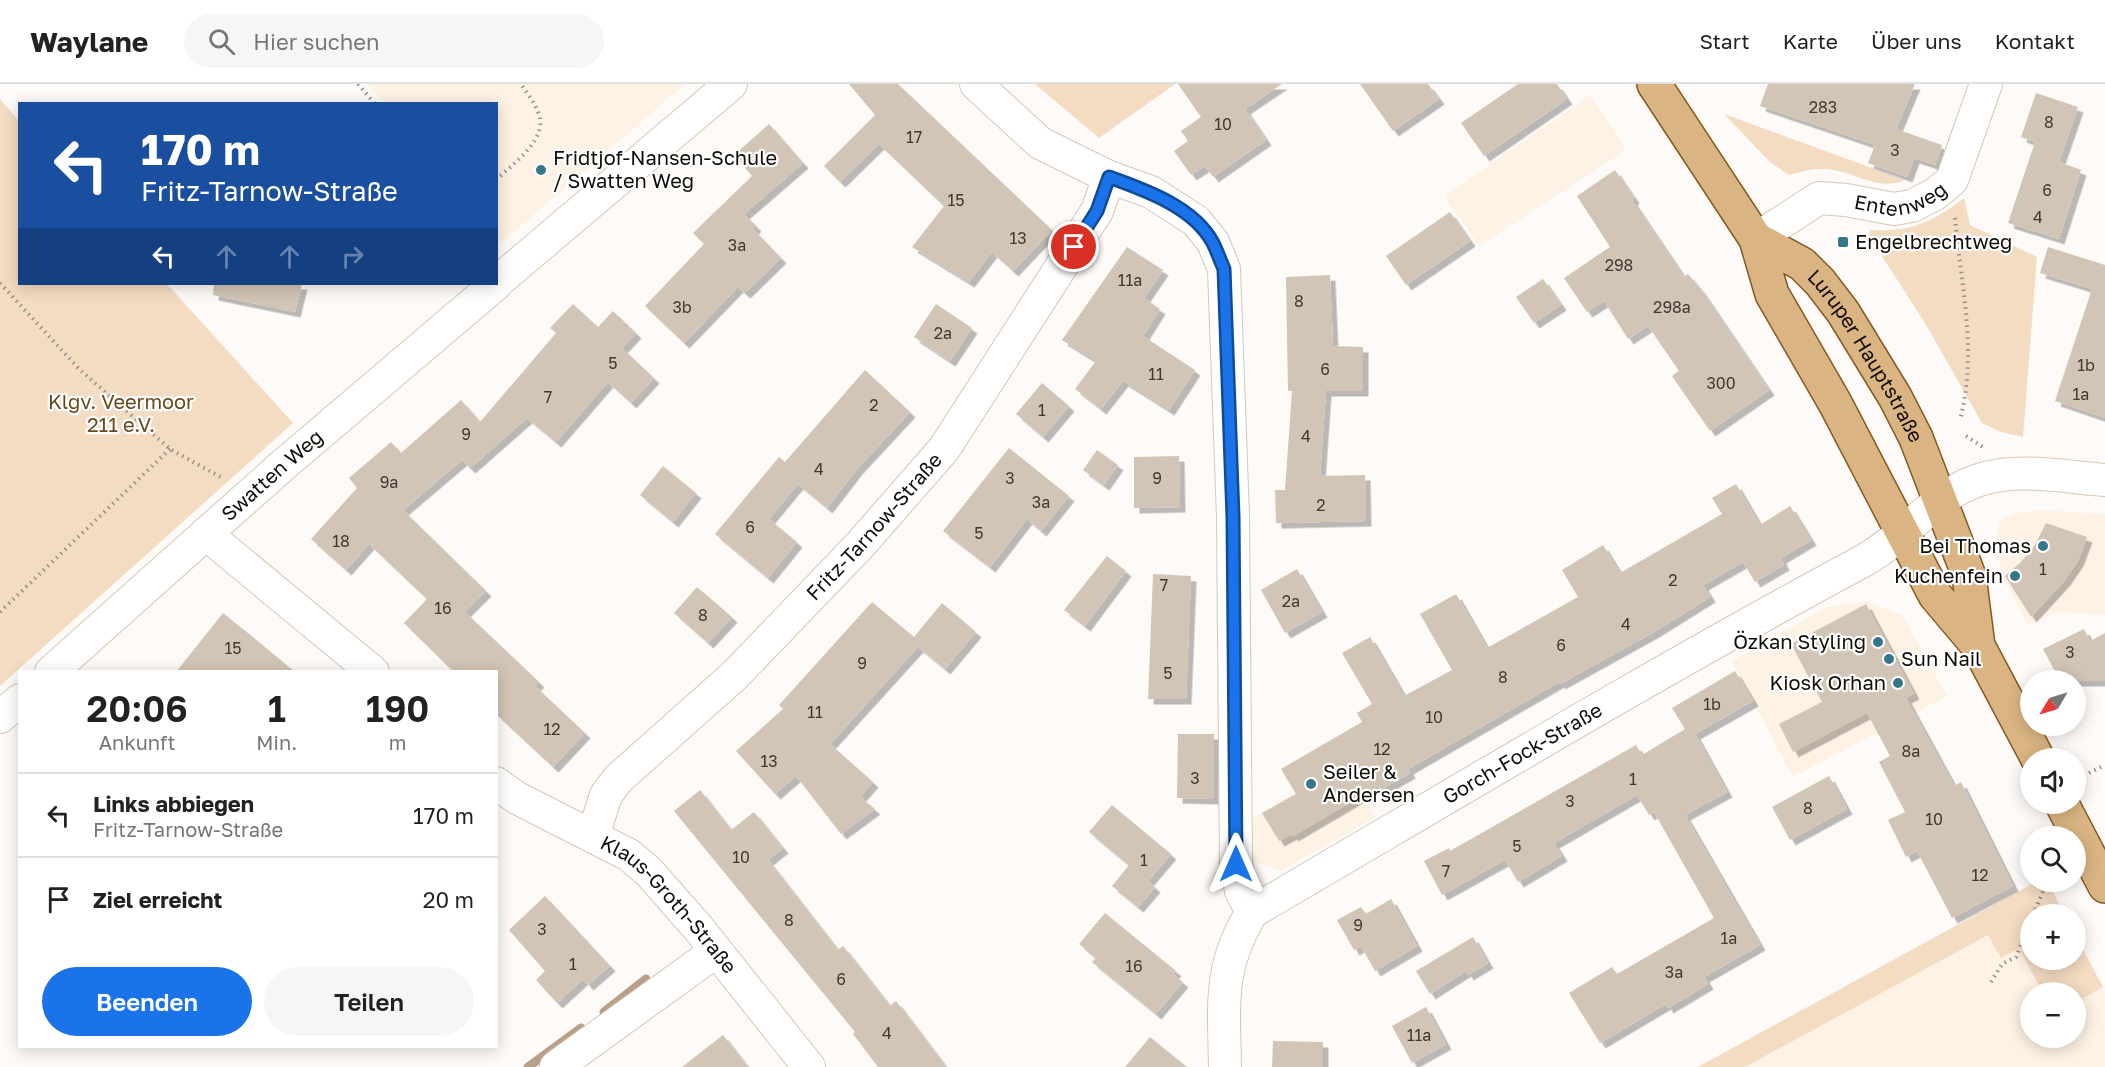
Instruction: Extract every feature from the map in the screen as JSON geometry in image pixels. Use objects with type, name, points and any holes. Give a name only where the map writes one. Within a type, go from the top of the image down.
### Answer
[{"type":"main road","name":"Luruper Hauptstraße","points":[[1654,84],[1756,239],[1772,294],[1835,403],[1935,595],[1978,646]]},
{"type":"main road","name":"Luruper Hauptstraße","points":[[1756,239],[1785,254],[1810,271],[1843,312],[1895,397],[1916,438],[1969,576],[1978,646]]},
{"type":"main road","points":[[1978,646],[2032,748]]},
{"type":"main road","points":[[2067,814],[2105,886]]},
{"type":"street","name":"Swatten Weg","points":[[498,281],[731,84]]},
{"type":"street","points":[[976,84],[1040,143],[1109,177],[1150,192],[1196,221],[1213,242],[1224,269],[1233,517],[1236,864],[1241,891],[1252,912]]},
{"type":"street","name":"Entenweg","points":[[1756,239],[1819,198],[1846,200],[1894,209],[1912,206],[1935,194],[1952,180],[1986,84]]},
{"type":"street","name":"Fritz-Tarnow-Straße","points":[[593,836],[606,795],[618,779],[735,675],[860,545],[944,449],[1097,211],[1109,177]]},
{"type":"street","name":"Swatten Weg","points":[[53,670],[250,494],[494,285]]},
{"type":"street","points":[[1941,501],[1976,480],[2001,474],[2105,480]]},
{"type":"street","name":"Gorch-Fock-Straße","points":[[1225,1067],[1228,962],[1236,938],[1252,912],[1686,659],[1875,555],[1941,501]]},
{"type":"street","points":[[206,534],[371,670]]},
{"type":"street","points":[[0,717],[18,702]]},
{"type":"street","name":"Klaus-Groth-Straße","points":[[498,784],[518,798],[629,855],[650,872],[809,1067]]},
{"type":"street","points":[[556,1067],[715,952]]},
{"type":"path","points":[[358,84],[373,102]]},
{"type":"path","points":[[498,178],[532,144],[541,129],[539,114],[521,84]]},
{"type":"path","points":[[1952,180],[1967,301],[1968,391],[1960,420]]},
{"type":"path","points":[[0,283],[79,369],[170,448],[250,494]]},
{"type":"path","points":[[0,612],[170,448]]},
{"type":"path","points":[[2089,773],[2105,765]]},
{"type":"path","points":[[1992,982],[2002,964],[2016,957],[2020,947]]},
{"type":"shaded area","name":"Fridtjof-Nansen-Schule / Swatten Weg","points":[[367,84],[685,84],[501,243],[498,239],[498,102],[383,102]]},
{"type":"shaded area","points":[[1590,95],[1626,149],[1479,246],[1444,196]]},
{"type":"shaded area","points":[[2039,510],[2105,514],[2105,615],[2057,612],[2028,625],[2001,574],[1996,540],[2000,521],[2013,514]]},
{"type":"shaded area","points":[[1866,601],[1902,615],[1947,696],[1793,777],[1732,661],[1827,607]]},
{"type":"shaded area","points":[[1332,739],[1376,817],[1280,871],[1250,860],[1250,820],[1295,793],[1281,769]]},
{"type":"shaded area","points":[[2020,891],[2053,892],[2059,904],[2020,904],[2020,970],[2086,970],[2086,955],[2105,992],[2105,1067],[1698,1067]]},
{"type":"green space","points":[[1035,84],[1175,84],[1099,138]]},
{"type":"green space","name":"Klgv. Veermoor 211 e.V.","points":[[0,99],[18,120],[18,285],[168,285],[293,423],[0,686]]},
{"type":"green space","points":[[1724,114],[1905,180],[1885,184],[1826,169],[1789,175],[1771,163]]},
{"type":"green space","points":[[1964,198],[1970,225],[2037,257],[2023,437],[2001,432],[1982,423],[1925,323],[1869,236],[1870,230],[1896,230],[1920,224],[1942,214]]},
{"type":"green space","points":[[2020,891],[2053,892],[2059,904],[2020,904],[2020,950],[2019,948],[2001,958],[1988,935],[1745,1067],[1698,1067]]},
{"type":"green space","points":[[2086,955],[2103,987],[2086,996],[2086,982],[2037,982],[2031,970],[2086,970]]},
{"type":"building","points":[[849,84],[898,84],[1052,230],[1013,271],[992,252],[969,282],[912,247],[944,206],[879,144],[840,182],[824,166],[875,115]]},
{"type":"building","points":[[1178,84],[1282,84],[1245,109],[1266,140],[1213,177],[1205,166],[1191,175],[1174,151],[1188,141],[1181,131],[1201,117]]},
{"type":"building","points":[[1360,84],[1428,84],[1439,99],[1393,131]]},
{"type":"building","points":[[1518,84],[1557,84],[1567,99],[1484,156],[1461,123]]},
{"type":"building","points":[[1768,84],[1915,84],[1896,129],[1942,145],[1935,165],[1914,158],[1907,177],[1868,163],[1875,145],[1760,106]]},
{"type":"building","points":[[2036,93],[2078,107],[2059,162],[2081,170],[2059,239],[2008,223],[2035,142],[2021,137]]},
{"type":"building","points":[[769,124],[803,163],[744,214],[756,226],[753,229],[781,258],[745,293],[738,287],[684,343],[645,306],[704,244],[693,233],[752,176],[734,155]]},
{"type":"building","points":[[1615,170],[1634,198],[1632,200],[1684,277],[1688,274],[1701,290],[1769,390],[1710,431],[1672,376],[1679,371],[1648,326],[1628,339],[1604,301],[1587,312],[1564,278],[1610,247],[1577,196]]},
{"type":"building","points":[[1450,212],[1470,241],[1406,285],[1386,256]]},
{"type":"building","points":[[1127,247],[1163,270],[1144,298],[1160,309],[1143,336],[1195,370],[1169,410],[1123,381],[1101,409],[1075,389],[1096,361],[1062,340]]},
{"type":"building","points":[[2048,247],[2105,265],[2105,418],[2055,401],[2092,289],[2040,273]]},
{"type":"building","points":[[1330,275],[1333,346],[1363,347],[1363,391],[1326,391],[1320,476],[1365,475],[1366,521],[1276,523],[1275,490],[1285,490],[1292,391],[1288,391],[1286,277]]},
{"type":"building","points":[[1543,279],[1561,305],[1534,323],[1516,297]]},
{"type":"building","points":[[214,285],[302,285],[295,312],[213,295]]},
{"type":"building","points":[[573,304],[598,327],[613,311],[636,333],[622,348],[654,378],[631,403],[608,382],[556,442],[527,418],[470,468],[462,460],[403,510],[486,591],[465,612],[539,682],[535,686],[585,733],[553,767],[498,716],[498,670],[452,670],[404,623],[427,599],[369,544],[346,570],[311,539],[357,488],[349,478],[391,442],[401,453],[461,400],[480,422],[556,333],[550,328]]},
{"type":"building","points":[[936,304],[972,328],[950,361],[914,337]]},
{"type":"building","points":[[865,370],[910,412],[857,469],[827,508],[798,484],[769,519],[797,542],[768,578],[715,534],[779,457],[785,462]]},
{"type":"building","points":[[1042,383],[1069,406],[1043,437],[1016,414]]},
{"type":"building","points":[[1009,448],[1069,496],[1041,531],[1027,519],[990,567],[943,531]]},
{"type":"building","points":[[1097,450],[1118,465],[1104,485],[1083,470]]},
{"type":"building","points":[[1179,456],[1180,507],[1134,508],[1134,457]]},
{"type":"building","points":[[663,466],[696,493],[673,522],[640,495]]},
{"type":"building","points":[[1736,484],[1760,525],[1790,506],[1811,540],[1781,558],[1784,565],[1755,582],[1743,562],[1703,585],[1710,597],[1654,632],[1560,684],[1559,682],[1408,769],[1410,773],[1380,790],[1378,786],[1293,836],[1292,834],[1279,841],[1262,813],[1296,794],[1281,769],[1362,722],[1357,713],[1372,704],[1342,653],[1370,637],[1404,696],[1452,670],[1420,614],[1456,594],[1487,648],[1578,597],[1562,570],[1603,545],[1620,573],[1722,514],[1712,498]]},
{"type":"building","points":[[2046,523],[2087,537],[2078,561],[2065,580],[2031,617],[2005,576],[2035,545]]},
{"type":"building","points":[[1107,556],[1126,571],[1085,626],[1064,610]]},
{"type":"building","points":[[1297,569],[1322,612],[1285,633],[1261,590]]},
{"type":"building","points":[[1153,574],[1191,576],[1186,699],[1148,699]]},
{"type":"building","points":[[697,587],[732,617],[708,643],[674,613]]},
{"type":"building","points":[[872,602],[914,637],[942,603],[976,632],[945,669],[918,647],[830,744],[873,782],[860,797],[875,809],[841,834],[796,776],[775,794],[736,751],[783,709],[779,705]]},
{"type":"building","points":[[1866,604],[1914,694],[1906,698],[1954,786],[1961,782],[2013,886],[1952,918],[1917,851],[1906,857],[1888,820],[1905,812],[1879,762],[1890,756],[1867,713],[1793,752],[1779,724],[1822,702],[1791,644]]},
{"type":"building","points":[[223,613],[293,670],[178,670]]},
{"type":"building","points":[[2084,629],[2090,641],[2105,633],[2105,681],[2086,681],[2086,670],[2054,670],[2043,649]]},
{"type":"building","points":[[1735,671],[1753,701],[1695,734],[1727,792],[1685,815],[1760,945],[1704,977],[1708,984],[1668,1008],[1666,1004],[1600,1043],[1569,993],[1612,967],[1617,974],[1714,918],[1654,812],[1649,815],[1637,795],[1554,843],[1562,856],[1518,882],[1505,860],[1442,895],[1424,861],[1449,848],[1450,851],[1636,745],[1642,755],[1685,729],[1672,708]]},
{"type":"building","points":[[1178,734],[1214,734],[1213,799],[1177,798]]},
{"type":"building","points":[[1829,776],[1847,809],[1790,840],[1772,807]]},
{"type":"building","points":[[700,790],[731,830],[754,812],[783,848],[768,860],[838,950],[843,946],[890,1006],[896,1001],[946,1067],[878,1067],[853,1034],[855,1032],[674,811]]},
{"type":"building","points":[[1112,805],[1171,854],[1148,881],[1155,887],[1138,907],[1112,886],[1129,865],[1089,832]]},
{"type":"building","points":[[545,896],[610,966],[588,985],[583,979],[557,1003],[536,980],[545,971],[509,930]]},
{"type":"building","points":[[1391,899],[1417,946],[1375,971],[1361,946],[1354,950],[1337,920],[1361,907],[1366,914]]},
{"type":"building","points":[[1105,913],[1176,971],[1173,974],[1183,982],[1156,1014],[1092,962],[1096,958],[1079,944]]},
{"type":"building","points":[[1473,937],[1488,963],[1468,975],[1466,971],[1430,994],[1416,971]]},
{"type":"building","points":[[1426,1007],[1446,1044],[1412,1063],[1392,1026]]},
{"type":"building","points":[[723,1035],[748,1067],[682,1067]]},
{"type":"building","points":[[1150,1037],[1187,1067],[1125,1067]]},
{"type":"building","points":[[1273,1041],[1323,1042],[1323,1067],[1272,1067]]},
{"type":"waterway","points":[[604,1012],[646,979]]},
{"type":"waterway","points":[[528,1067],[581,1028]]},
{"type":"place","name":"Fridtjof-Nansen-Schule / Swatten Weg","points":[[541,170]]},
{"type":"place","name":"Engelbrechtweg","points":[[1843,242]]},
{"type":"place","name":"Bei Thomas","points":[[2043,546]]},
{"type":"place","name":"Kuchenfein","points":[[2015,576]]},
{"type":"place","name":"Özkan Styling","points":[[1878,642]]},
{"type":"place","name":"Sun Nail","points":[[1889,659]]},
{"type":"place","name":"Kiosk Orhan","points":[[1898,683]]},
{"type":"place","name":"Seiler & Andersen","points":[[1311,784]]},
{"type":"route","points":[[1074,247],[1097,211],[1109,177],[1150,192],[1196,221],[1213,242],[1224,269],[1233,517],[1236,864]]}]
